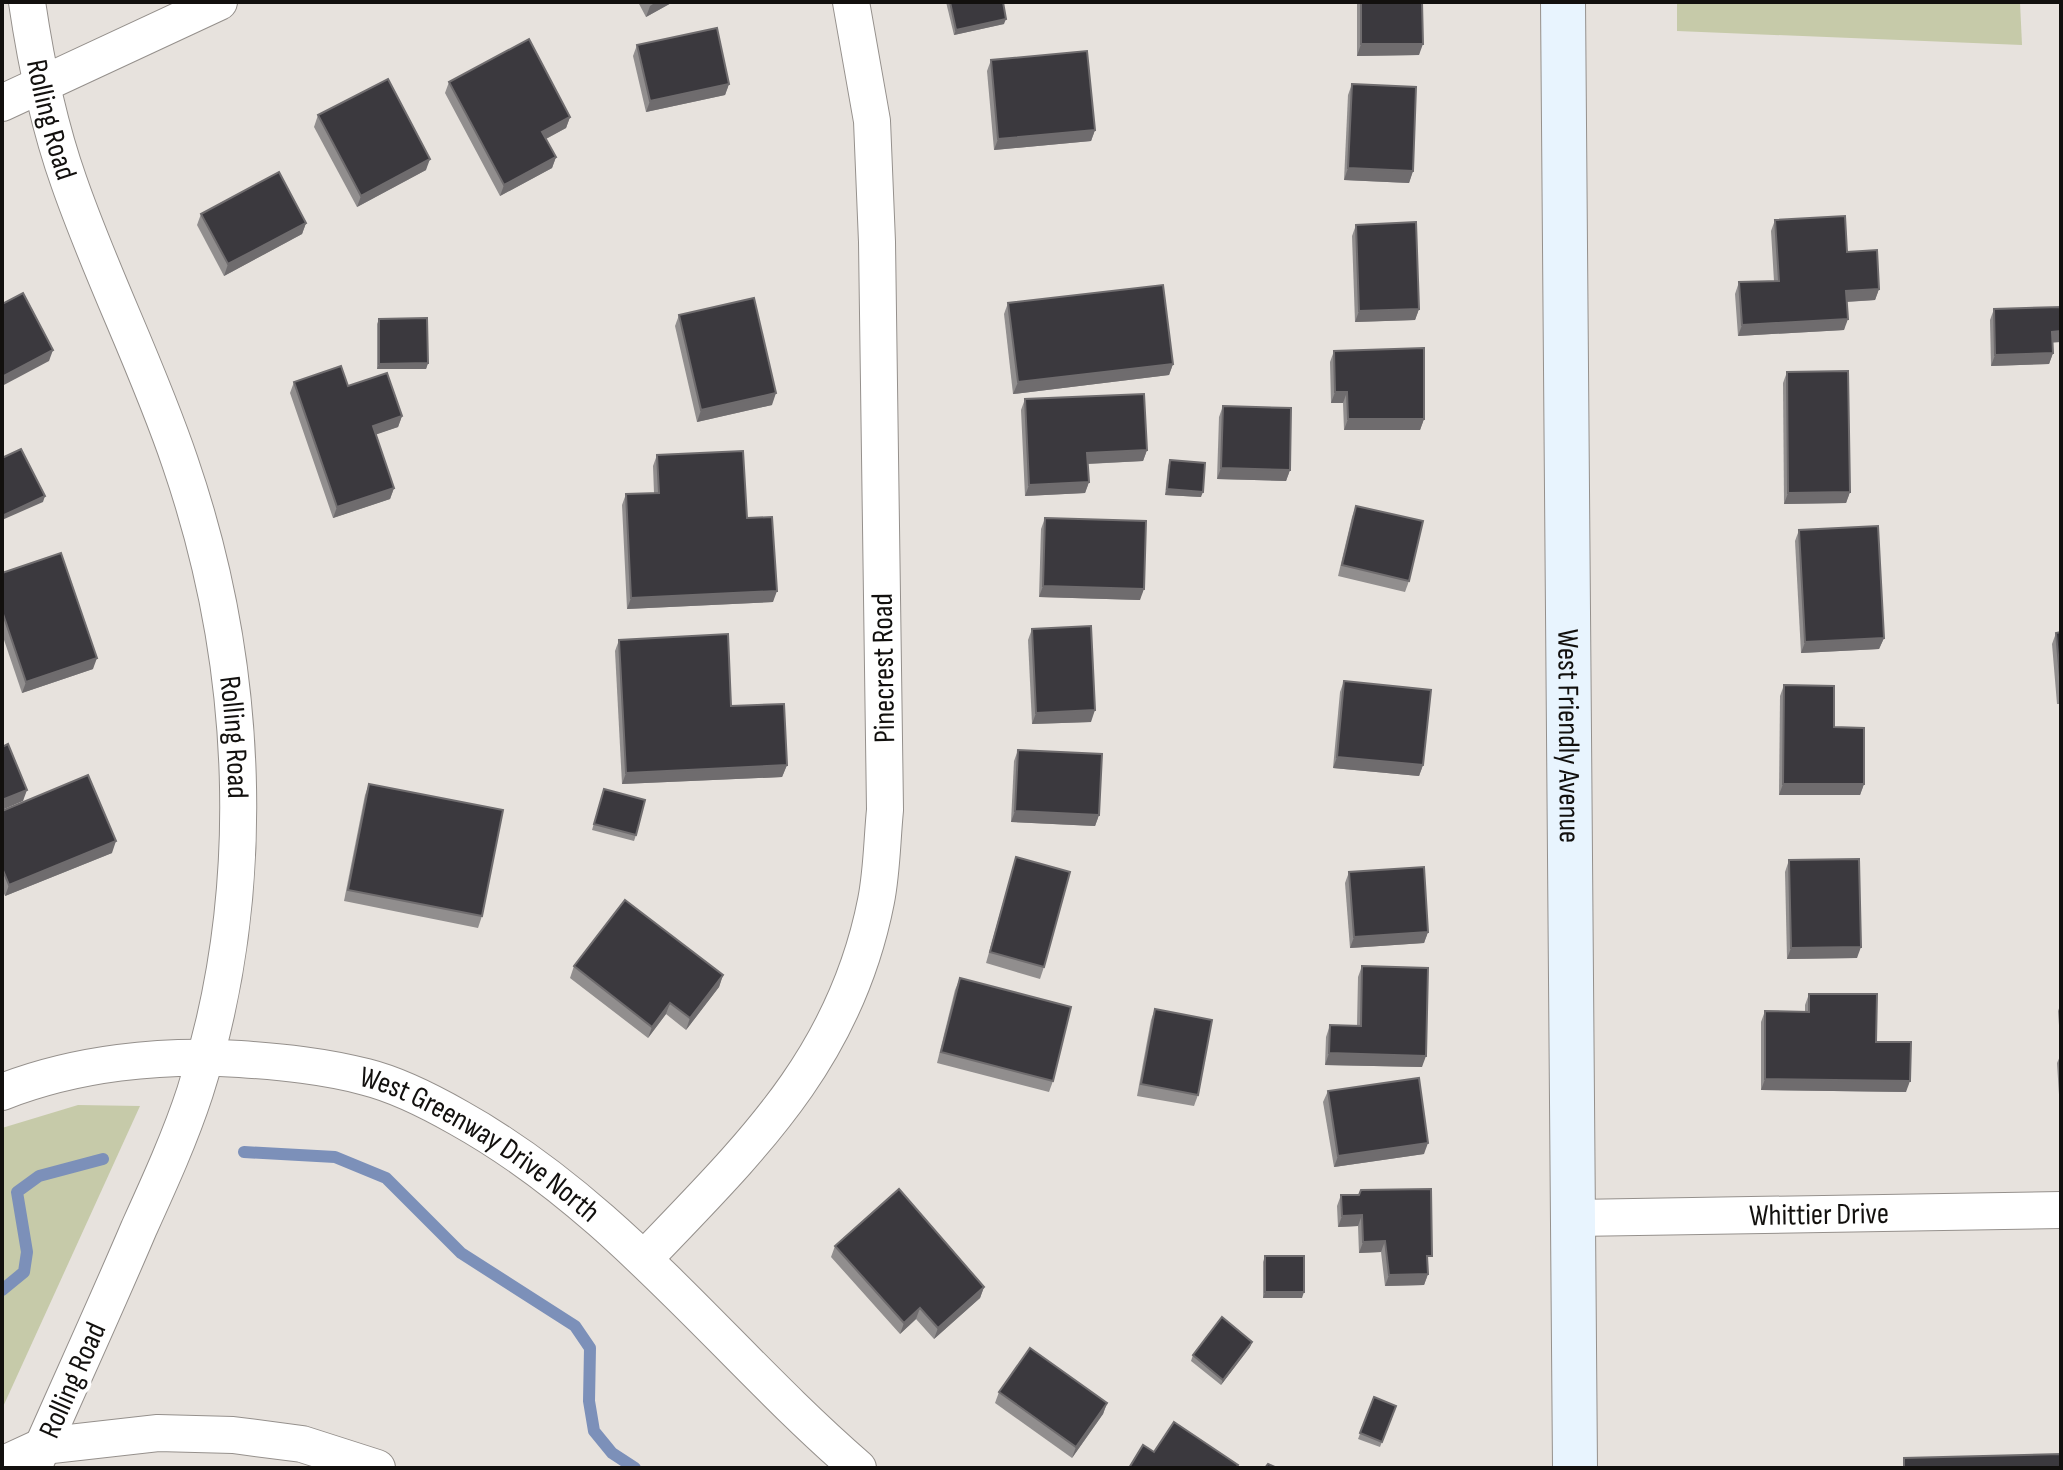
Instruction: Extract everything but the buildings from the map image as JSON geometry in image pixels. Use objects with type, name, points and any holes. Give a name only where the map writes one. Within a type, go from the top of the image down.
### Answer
[{"type":"main road","name":"West Friendly Avenue","points":[[1563,2],[1575,1468]]},
{"type":"street","name":"Rolling Road","points":[[27,2],[40,85],[69,182],[180,462],[215,587],[236,708],[239,839],[224,972],[195,1092],[158,1185],[38,1457]]},
{"type":"street","points":[[2,103],[219,2]]},
{"type":"street","name":"Pinecrest Road","points":[[644,1259],[753,1144],[795,1093],[833,1028],[854,977],[876,900],[885,810],[877,242],[872,121],[851,2]]},
{"type":"street","name":"West Greenway Drive North","points":[[2,1092],[84,1068],[204,1057],[295,1063],[368,1077],[435,1105],[505,1144],[572,1194],[644,1259],[858,1468]]},
{"type":"street","name":"Whittier Drive","points":[[1575,1218],[2061,1210]]},
{"type":"street","points":[[2,1465],[158,1433],[233,1435],[302,1444],[377,1468]]},
{"type":"green space","points":[[1677,2],[2020,2],[2022,45],[1677,31]]},
{"type":"green space","points":[[78,1105],[140,1106],[2,1409],[2,1128]]},
{"type":"waterway","points":[[244,1152],[335,1157],[386,1178],[461,1253],[575,1326],[590,1348],[589,1401],[594,1431],[612,1453],[635,1468]]},
{"type":"waterway","points":[[2,1290],[24,1272],[27,1252],[17,1192],[39,1176],[103,1159]]}]
